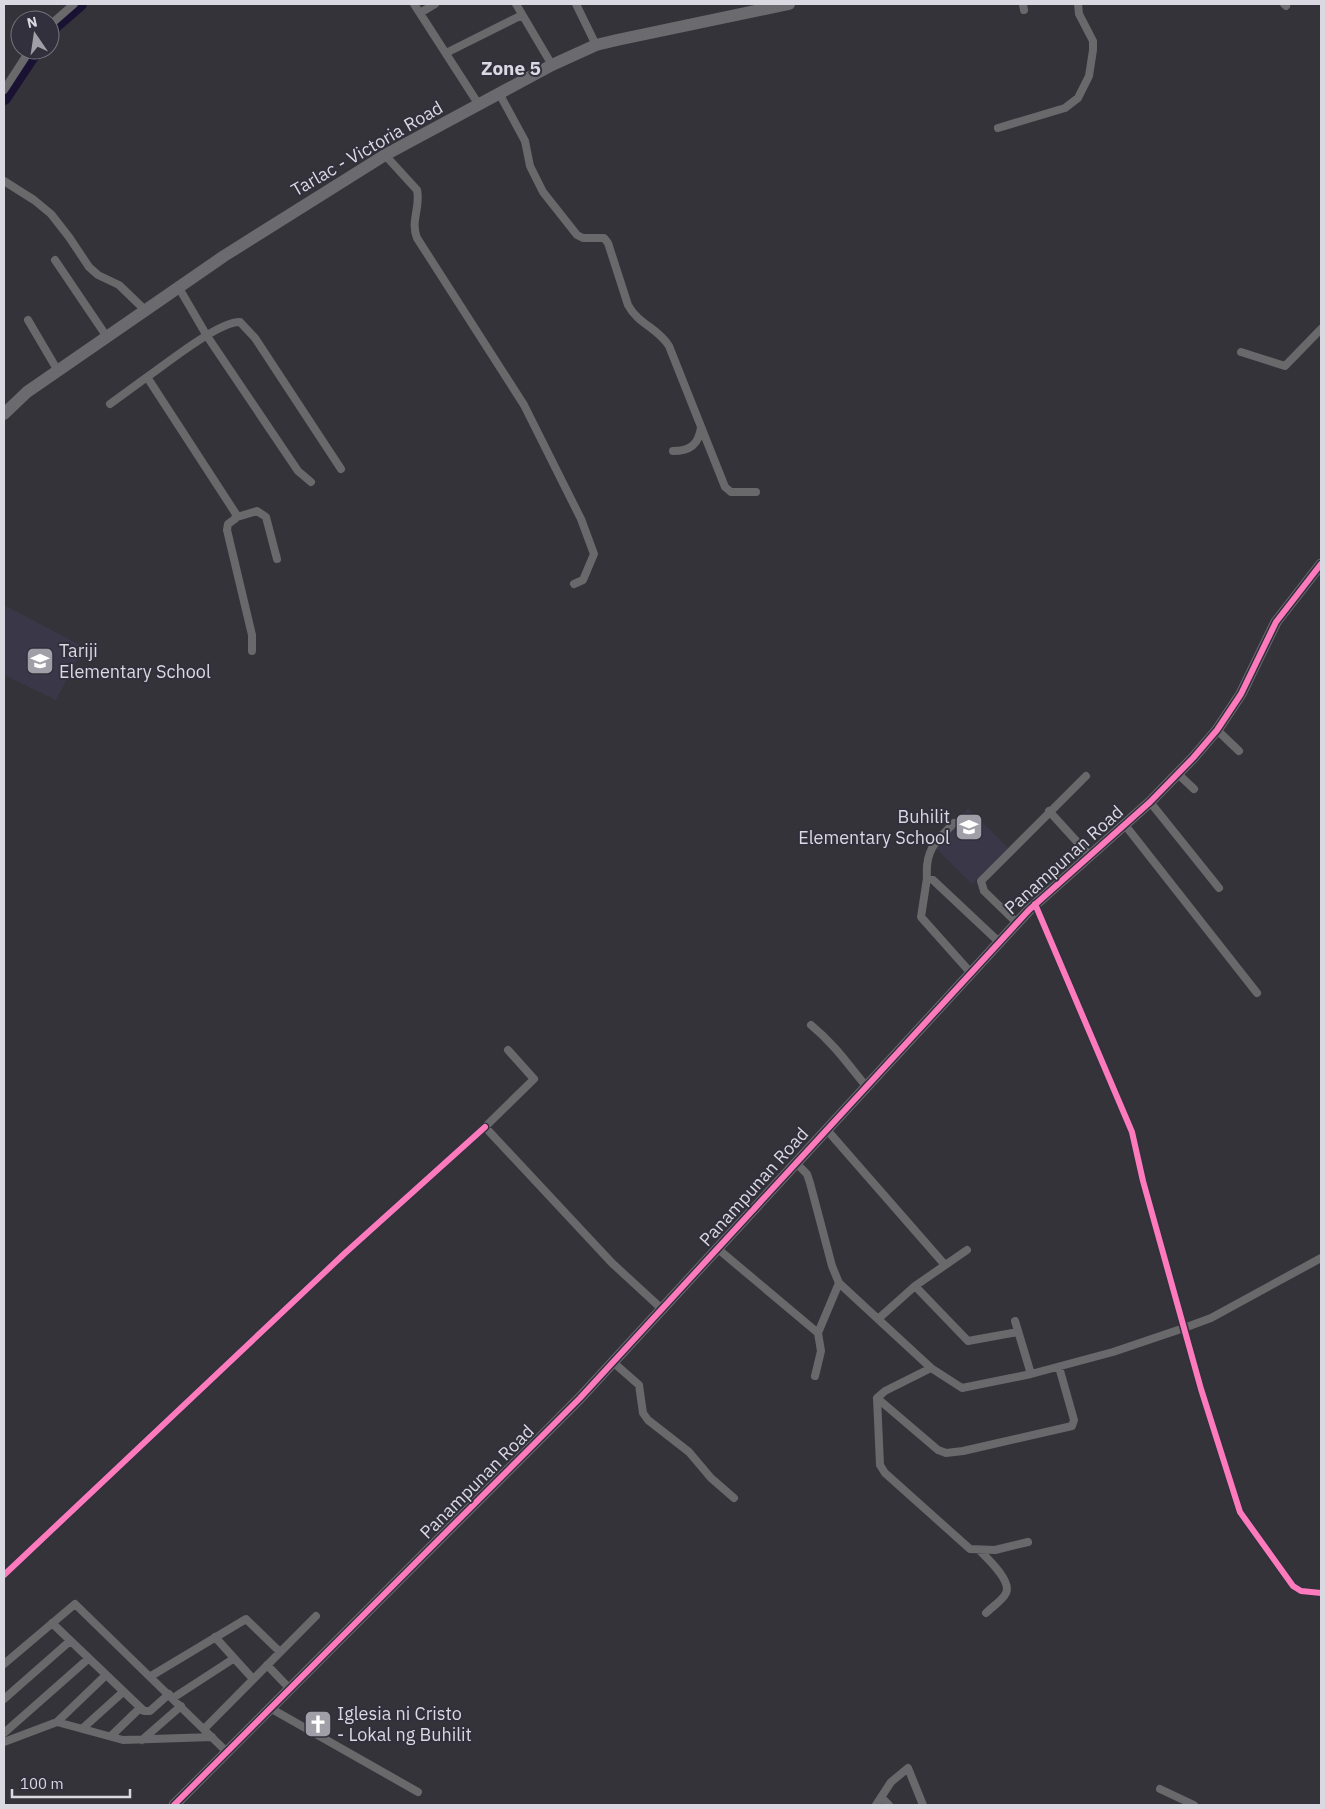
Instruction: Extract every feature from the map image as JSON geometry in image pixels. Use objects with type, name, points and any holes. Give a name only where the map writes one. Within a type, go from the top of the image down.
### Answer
[{"type":"main road","name":"Tarlac - Victoria Road","points":[[4,414],[27,392],[224,256],[385,155],[552,65],[596,45],[751,8],[789,4]]},
{"type":"street","points":[[60,16],[74,4]]},
{"type":"street","points":[[414,4],[480,105]]},
{"type":"street","points":[[420,13],[435,4]]},
{"type":"street","points":[[516,4],[552,65]]},
{"type":"street","points":[[576,4],[596,45]]},
{"type":"street","points":[[998,128],[1065,108],[1078,98],[1089,76],[1094,50],[1093,41],[1079,14],[1078,4]]},
{"type":"street","points":[[446,53],[522,15]]},
{"type":"street","points":[[4,90],[24,60]]},
{"type":"street","points":[[499,93],[524,141],[530,166],[543,192],[573,232],[583,238],[604,238],[608,243],[628,305],[641,322],[664,338],[725,487],[731,492],[756,492]]},
{"type":"street","points":[[385,155],[417,190],[419,195],[414,222],[417,238],[524,405],[581,519],[594,554],[582,580],[574,584]]},
{"type":"street","points":[[4,181],[34,200],[50,214],[70,237],[89,267],[98,275],[119,284],[145,310]]},
{"type":"street","points":[[55,260],[107,337]]},
{"type":"street","points":[[179,288],[208,336],[298,471],[311,482]]},
{"type":"street","points":[[28,320],[58,371]]},
{"type":"street","points":[[110,404],[208,336],[235,322],[245,326],[341,469]]},
{"type":"street","points":[[1241,352],[1285,366],[1321,329]]},
{"type":"street","points":[[147,377],[235,510],[237,517]]},
{"type":"street","points":[[673,451],[688,450],[694,446],[699,438],[701,426]]},
{"type":"street","points":[[252,650],[252,635],[227,530],[228,524],[237,517],[257,511],[266,517],[277,559]]},
{"type":"street","name":"Panampunan Road","points":[[174,1805],[496,1485],[614,1363],[970,972],[1035,904],[1125,825],[1178,774],[1218,730],[1241,694],[1276,622],[1321,564]]},
{"type":"street","points":[[1218,730],[1239,751]]},
{"type":"street","points":[[1178,774],[1194,789]]},
{"type":"street","points":[[1017,923],[984,891],[981,881],[1086,776]]},
{"type":"street","points":[[1150,802],[1220,888]]},
{"type":"street","points":[[1049,811],[1090,856]]},
{"type":"street","points":[[954,823],[932,845],[920,917],[970,972]]},
{"type":"street","points":[[1125,825],[1257,993]]},
{"type":"street","points":[[927,878],[933,880],[999,942]]},
{"type":"street","points":[[1035,904],[1132,1132],[1142,1181],[1240,1512],[1293,1586],[1301,1591],[1321,1592]]},
{"type":"street","points":[[811,1025],[839,1050],[850,1069],[866,1086]]},
{"type":"street","points":[[4,1575],[344,1254],[485,1127],[534,1079],[508,1050]]},
{"type":"street","points":[[485,1127],[612,1263],[662,1310]]},
{"type":"street","points":[[827,1130],[945,1264]]},
{"type":"street","points":[[796,1163],[802,1168],[810,1183],[832,1266],[839,1283],[931,1368],[962,1388],[1058,1367],[1113,1352],[1184,1328],[1211,1318],[1321,1258]]},
{"type":"street","points":[[718,1249],[818,1333]]},
{"type":"street","points":[[878,1319],[915,1286],[967,1250]]},
{"type":"street","points":[[815,1376],[821,1351],[818,1333],[839,1283]]},
{"type":"street","points":[[915,1286],[968,1341],[1018,1332]]},
{"type":"street","points":[[1015,1321],[1031,1374]]},
{"type":"street","points":[[614,1363],[639,1386],[643,1413],[648,1420],[689,1452],[711,1478],[734,1498]]},
{"type":"street","points":[[876,1398],[938,1450],[946,1453],[958,1452],[1072,1426],[1074,1420],[1058,1367]]},
{"type":"street","points":[[876,1398],[931,1368]]},
{"type":"street","points":[[876,1398],[878,1457],[885,1473],[970,1549],[995,1550],[1028,1542]]},
{"type":"street","points":[[979,1550],[1000,1572],[1007,1587],[1006,1593],[986,1613]]},
{"type":"street","points":[[4,1664],[75,1604],[228,1753]]},
{"type":"street","points":[[204,1729],[316,1616]]},
{"type":"street","points":[[151,1676],[246,1619],[280,1652]]},
{"type":"street","points":[[52,1623],[144,1711],[150,1711],[171,1696],[233,1659]]},
{"type":"street","points":[[215,1637],[253,1679]]},
{"type":"street","points":[[4,1699],[70,1641]]},
{"type":"street","points":[[4,1733],[88,1659]]},
{"type":"street","points":[[267,1665],[290,1689]]},
{"type":"street","points":[[4,1742],[57,1722],[106,1675]]},
{"type":"street","points":[[84,1728],[123,1692]]},
{"type":"street","points":[[142,1740],[181,1706]]},
{"type":"street","points":[[111,1736],[140,1708]]},
{"type":"street","points":[[270,1708],[418,1792]]},
{"type":"street","points":[[57,1722],[123,1740],[212,1737]]},
{"type":"street","points":[[876,1805],[890,1782],[908,1768],[923,1805]]},
{"type":"street","points":[[1160,1789],[1194,1805]]},
{"type":"street","points":[[881,1798],[889,1805]]},
{"type":"shaded area","name":"Tariji Elementary School","points":[[4,605],[84,647],[56,700],[4,675]]},
{"type":"shaded area","name":"Buhilit Elementary School","points":[[968,808],[1008,848],[972,884],[934,846]]},
{"type":"waterway","points":[[60,21],[80,4]]},
{"type":"waterway","points":[[4,98],[29,60]]},
{"type":"cycle path","points":[[174,1805],[580,1398],[1029,910],[1150,802],[1193,758],[1217,730],[1241,694],[1276,622],[1321,564]]},
{"type":"cycle path","points":[[1035,904],[1132,1132],[1143,1181],[1201,1389],[1240,1512],[1293,1586],[1301,1591],[1321,1593]]},
{"type":"cycle path","points":[[4,1575],[344,1254],[485,1127]]},
{"type":"place","name":"Tariji Elementary School","points":[[40,661]]},
{"type":"place","name":"Buhilit Elementary School","points":[[969,827]]},
{"type":"place","name":"Iglesia ni Cristo - Lokal ng Buhilit","points":[[318,1724]]},
{"type":"district","name":"Zone 5","points":[[511,68]]}]
